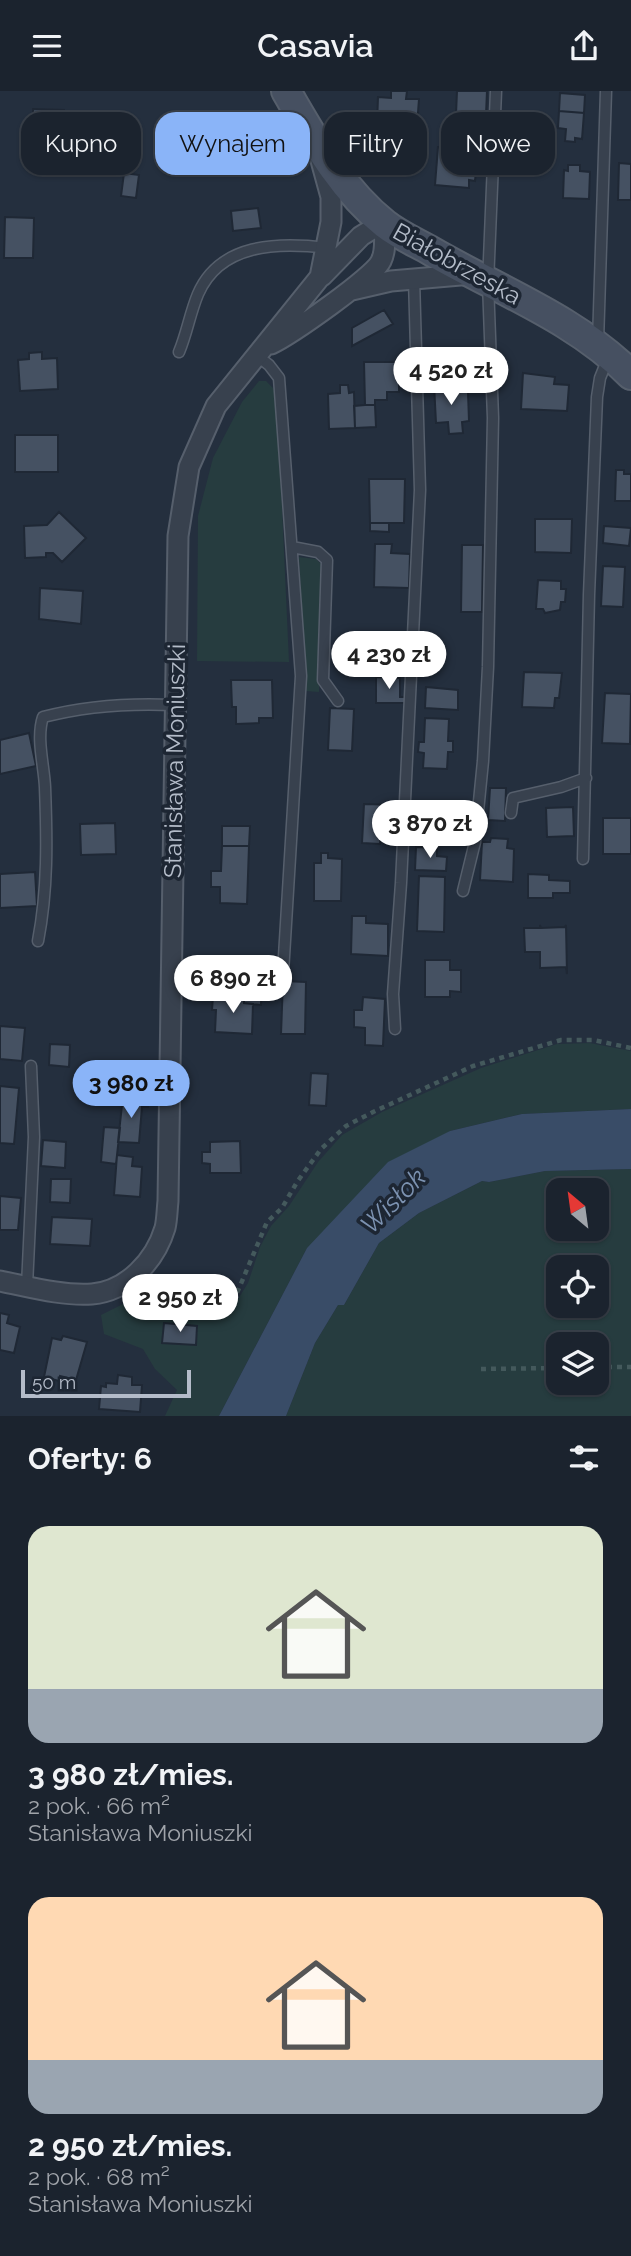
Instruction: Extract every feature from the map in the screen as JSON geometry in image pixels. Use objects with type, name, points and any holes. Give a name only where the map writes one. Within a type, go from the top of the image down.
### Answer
[{"type":"street","name":"Białobrzeska","points":[[286,91],[316,143],[357,198],[384,222],[480,279],[527,302],[603,351],[631,375]]},
{"type":"street","name":"Stanisława Moniuszki","points":[[0,1281],[72,1294],[95,1294],[121,1286],[141,1270],[155,1251],[165,1227],[168,1201],[178,536],[189,467],[216,406],[320,277],[331,222],[331,197],[316,143]]},
{"type":"street","points":[[320,277],[355,241],[384,222]]},
{"type":"street","points":[[260,351],[286,337],[351,290],[380,264],[385,251],[384,222]]},
{"type":"street","points":[[351,290],[414,279],[480,279]]},
{"type":"lane","points":[[463,891],[475,842],[488,667],[493,431],[480,279],[496,91]]},
{"type":"lane","points":[[583,859],[589,595],[597,397],[603,351],[606,91]]},
{"type":"lane","points":[[179,352],[198,293],[215,269],[233,255],[251,248],[305,245],[327,248]]},
{"type":"lane","points":[[396,1029],[393,994],[420,491],[414,279]]},
{"type":"lane","points":[[260,351],[279,378],[301,676],[283,973]]},
{"type":"lane","points":[[292,547],[318,552],[327,560],[323,680],[338,701]]},
{"type":"lane","points":[[38,940],[44,906],[47,852],[43,751],[39,730],[43,717],[135,704],[175,705]]},
{"type":"lane","points":[[511,813],[513,798],[586,778]]},
{"type":"lane","points":[[27,1286],[34,1137],[31,1066]]},
{"type":"path","points":[[121,1286],[146,1307],[189,1312],[218,1307],[237,1293],[267,1222],[282,1209],[297,1182],[321,1149],[346,1126],[473,1066],[561,1040],[593,1040],[631,1048]]},
{"type":"path","points":[[609,1367],[631,1367]]},
{"type":"path","points":[[481,1369],[546,1368]]},
{"type":"green space","points":[[259,381],[266,381],[277,398],[289,662],[197,661],[198,516],[213,458],[242,402]]},
{"type":"green space","points":[[299,557],[316,559],[322,565],[319,692],[306,691]]},
{"type":"green space","points":[[590,1043],[631,1051],[631,1109],[522,1114],[450,1131],[307,1248],[219,1416],[165,1416],[177,1390],[155,1369],[143,1349],[104,1334],[101,1315],[125,1303],[150,1311],[202,1316],[233,1307],[248,1283],[260,1247],[271,1226],[289,1206],[318,1162],[342,1135],[382,1112],[481,1068],[557,1044]]},
{"type":"green space","points":[[631,1169],[631,1416],[286,1416],[315,1343],[338,1305],[344,1305],[379,1243],[419,1213],[482,1181],[545,1171]]},
{"type":"water","name":"Wisłok","points":[[631,1109],[631,1169],[545,1171],[482,1181],[419,1213],[379,1243],[344,1305],[338,1305],[315,1343],[286,1416],[219,1416],[307,1248],[388,1162],[450,1131],[522,1114]]},
{"type":"building","points":[[391,91],[407,91],[406,99],[419,99],[418,112],[377,112],[378,97],[391,98]]},
{"type":"building","points":[[457,91],[487,91],[486,112],[456,112]]},
{"type":"building","points":[[560,93],[585,95],[584,113],[559,111]]},
{"type":"building","points":[[33,109],[64,110],[64,112],[33,112]]},
{"type":"building","points":[[559,111],[584,113],[582,139],[575,138],[575,142],[565,141],[566,129],[558,128]]},
{"type":"building","points":[[438,147],[441,147],[441,175],[476,175],[475,181],[469,180],[469,188],[435,185]]},
{"type":"building","points":[[619,163],[631,164],[631,200],[618,200]]},
{"type":"building","points":[[568,165],[580,165],[580,171],[590,172],[589,199],[563,198],[564,170],[568,171]]},
{"type":"building","points":[[124,175],[139,175],[136,198],[121,196]]},
{"type":"building","points":[[258,208],[261,228],[233,231],[231,211]]},
{"type":"building","points":[[5,217],[34,218],[33,258],[4,258]]},
{"type":"building","points":[[384,310],[393,324],[352,346],[352,328]]},
{"type":"building","points":[[42,352],[42,359],[57,358],[58,389],[20,391],[18,360],[29,359],[29,353]]},
{"type":"building","points":[[364,362],[399,362],[399,392],[387,392],[387,400],[375,400],[375,405],[365,405]]},
{"type":"building","points":[[523,373],[555,377],[554,384],[569,385],[567,411],[521,409]]},
{"type":"building","points":[[451,383],[452,392],[468,392],[469,421],[462,422],[463,433],[449,434],[448,422],[436,423],[434,384]]},
{"type":"building","points":[[340,385],[348,385],[349,393],[354,392],[355,428],[329,429],[328,394],[340,393]]},
{"type":"building","points":[[375,405],[376,427],[355,428],[354,406]]},
{"type":"building","points":[[15,435],[58,435],[58,472],[15,472]]},
{"type":"building","points":[[616,470],[631,474],[631,501],[615,501]]},
{"type":"building","points":[[369,479],[405,479],[404,523],[370,523]]},
{"type":"building","points":[[59,512],[86,538],[62,562],[53,553],[46,553],[46,557],[25,558],[24,526],[47,525]]},
{"type":"building","points":[[535,519],[572,519],[571,553],[535,552]]},
{"type":"building","points":[[370,523],[389,523],[389,532],[370,531]]},
{"type":"building","points":[[604,526],[631,528],[629,546],[603,543]]},
{"type":"building","points":[[375,544],[392,544],[391,553],[410,554],[409,588],[374,587]]},
{"type":"building","points":[[462,545],[483,545],[482,612],[461,612]]},
{"type":"building","points":[[603,566],[625,567],[623,607],[601,606]]},
{"type":"building","points":[[538,580],[561,581],[561,589],[566,589],[565,602],[561,602],[560,610],[545,613],[543,609],[536,609]]},
{"type":"building","points":[[40,588],[83,591],[81,624],[39,619]]},
{"type":"building","points":[[524,672],[562,673],[559,698],[555,698],[554,708],[522,707]]},
{"type":"building","points":[[376,677],[400,678],[400,697],[405,697],[405,703],[376,703]]},
{"type":"building","points":[[231,680],[272,680],[273,718],[259,718],[259,723],[236,724]]},
{"type":"building","points":[[426,687],[458,690],[458,710],[425,708]]},
{"type":"building","points":[[605,693],[631,694],[630,744],[602,743]]},
{"type":"building","points":[[330,708],[354,709],[352,751],[328,750]]},
{"type":"building","points":[[425,718],[449,719],[448,741],[453,741],[453,752],[448,752],[447,769],[423,768],[424,753],[418,752],[419,742],[424,742]]},
{"type":"building","points":[[29,733],[36,766],[0,774],[0,740]]},
{"type":"building","points":[[490,788],[506,788],[505,821],[488,820]]},
{"type":"building","points":[[364,804],[398,805],[397,835],[381,834],[380,844],[362,843]]},
{"type":"building","points":[[573,807],[574,836],[547,837],[546,808]]},
{"type":"building","points":[[603,818],[631,818],[631,854],[603,854]]},
{"type":"building","points":[[115,823],[116,854],[81,855],[80,824]]},
{"type":"building","points":[[222,826],[250,826],[249,846],[222,846]]},
{"type":"building","points":[[491,838],[508,839],[507,848],[514,849],[513,882],[480,880],[482,842],[490,842]]},
{"type":"building","points":[[222,846],[249,846],[247,904],[220,903],[220,887],[211,887],[211,871],[221,871]]},
{"type":"building","points":[[416,847],[437,848],[437,856],[447,857],[446,871],[415,870]]},
{"type":"building","points":[[321,853],[328,853],[328,858],[342,859],[341,901],[314,901],[314,863],[321,863]]},
{"type":"building","points":[[35,872],[37,906],[0,908],[0,874]]},
{"type":"building","points":[[528,874],[549,875],[549,880],[570,881],[570,893],[553,893],[553,898],[528,898]]},
{"type":"building","points":[[419,876],[445,877],[444,932],[417,931]]},
{"type":"building","points":[[352,916],[366,916],[366,923],[388,924],[388,956],[351,954]]},
{"type":"building","points":[[540,925],[541,928],[566,925],[567,974],[566,967],[540,968],[540,952],[525,952],[524,928],[540,928]]},
{"type":"building","points":[[425,960],[450,960],[450,970],[461,970],[461,992],[450,991],[450,997],[425,997]]},
{"type":"building","points":[[223,969],[262,971],[261,1005],[244,1003],[244,998],[221,996]]},
{"type":"building","points":[[283,981],[306,982],[305,1034],[281,1034]]},
{"type":"building","points":[[213,996],[244,998],[244,1003],[253,1004],[252,1034],[215,1032],[216,1010],[212,1010]]},
{"type":"building","points":[[363,997],[385,999],[383,1046],[365,1045],[365,1028],[354,1027],[354,1010],[362,1010]]},
{"type":"building","points":[[0,1026],[25,1028],[22,1061],[0,1059]]},
{"type":"building","points":[[50,1044],[70,1045],[69,1067],[49,1065]]},
{"type":"building","points":[[311,1073],[328,1074],[326,1106],[309,1105]]},
{"type":"building","points":[[0,1086],[19,1088],[14,1144],[0,1143]]},
{"type":"building","points":[[126,1097],[148,1099],[148,1107],[142,1107],[139,1143],[118,1142],[122,1105],[125,1105]]},
{"type":"building","points":[[104,1127],[120,1128],[116,1164],[101,1162]]},
{"type":"building","points":[[43,1140],[66,1142],[65,1168],[41,1166]]},
{"type":"building","points":[[240,1141],[241,1173],[210,1173],[210,1164],[202,1163],[202,1152],[210,1152],[210,1142]]},
{"type":"building","points":[[117,1155],[133,1157],[132,1166],[142,1167],[140,1197],[114,1195]]},
{"type":"building","points":[[51,1179],[71,1179],[70,1203],[50,1202]]},
{"type":"building","points":[[0,1196],[21,1198],[18,1230],[0,1230]]},
{"type":"building","points":[[52,1217],[92,1219],[90,1246],[50,1244]]},
{"type":"building","points":[[0,1313],[9,1315],[7,1323],[20,1327],[14,1353],[0,1350]]},
{"type":"building","points":[[164,1323],[197,1326],[196,1345],[162,1343]]},
{"type":"building","points":[[63,1336],[87,1342],[76,1380],[60,1376],[59,1381],[44,1377],[52,1338],[61,1340]]},
{"type":"building","points":[[118,1375],[132,1377],[132,1385],[142,1385],[140,1412],[99,1409],[101,1386],[106,1387],[106,1383],[117,1384]]}]
